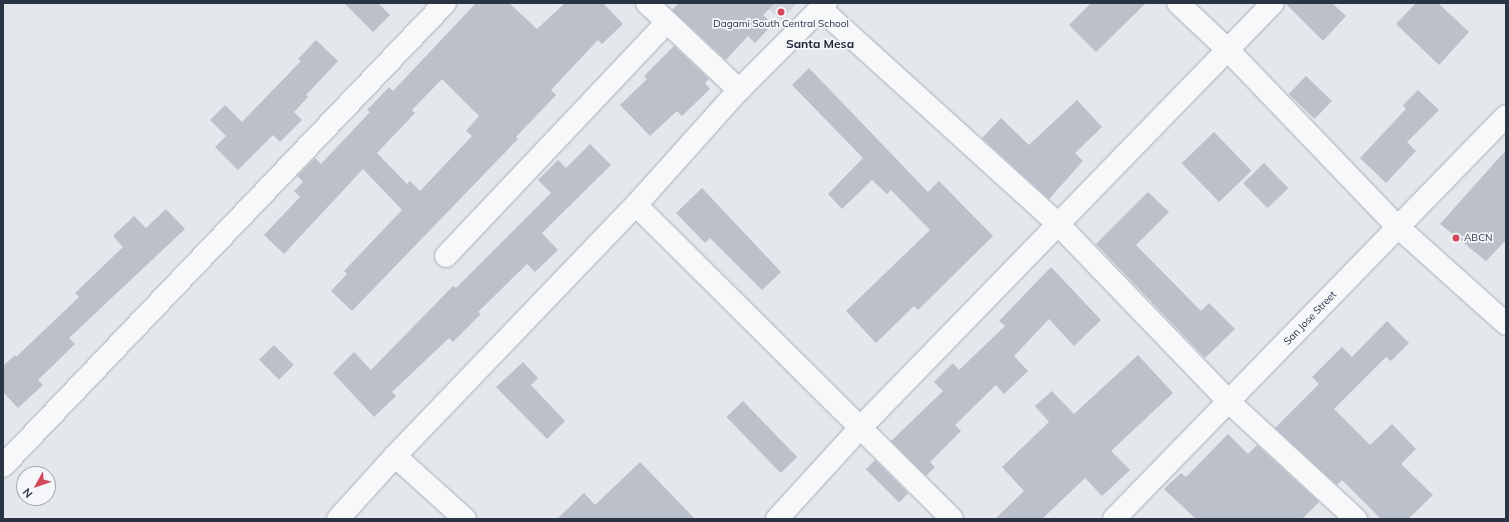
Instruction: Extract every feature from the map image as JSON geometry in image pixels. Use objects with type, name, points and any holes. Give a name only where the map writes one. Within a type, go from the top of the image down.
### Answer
[{"type":"street","points":[[3,466],[444,3]]},
{"type":"street","points":[[647,3],[739,90]]},
{"type":"street","points":[[1178,3],[1229,51],[1398,227],[1506,324]]},
{"type":"street","points":[[777,519],[860,426],[1229,51],[1273,3]]},
{"type":"street","points":[[338,519],[395,456],[636,205],[739,90],[824,6],[1058,224],[1229,402],[1356,519]]},
{"type":"street","points":[[446,256],[667,22]]},
{"type":"street","name":"San Jose Street","points":[[1114,519],[1506,116]]},
{"type":"street","points":[[636,205],[952,519]]},
{"type":"street","points":[[395,456],[465,519]]},
{"type":"shaded area","name":"Dagami South Central School","points":[[763,3],[797,3],[781,20]]},
{"type":"building","points":[[344,3],[378,3],[390,15],[373,32]]},
{"type":"building","points":[[476,3],[509,3],[537,29],[565,3],[603,3],[623,24],[602,44],[598,40],[551,90],[556,95],[516,137],[518,139],[352,311],[331,291],[347,274],[344,271],[402,210],[363,169],[284,254],[264,235],[300,197],[294,191],[303,182],[297,176],[315,158],[321,164],[370,112],[367,110],[389,87],[393,91]],"holes":[[[442,79],[479,116],[466,131],[472,136],[420,191],[410,181],[407,184],[377,153],[415,113],[412,110]]]},
{"type":"building","points":[[679,3],[775,3],[763,15],[773,24],[755,43],[748,36],[726,60],[672,10]]},
{"type":"building","points":[[1091,3],[1146,3],[1096,52],[1069,25]]},
{"type":"building","points":[[1285,3],[1332,3],[1346,16],[1323,41]]},
{"type":"building","points":[[1416,3],[1438,3],[1469,32],[1439,65],[1396,24]]},
{"type":"building","points":[[316,40],[338,61],[306,95],[308,97],[294,112],[302,120],[280,142],[273,135],[238,170],[215,147],[226,136],[210,120],[225,105],[242,122],[301,61],[298,59]]},
{"type":"building","points":[[674,46],[709,79],[705,83],[710,89],[682,116],[677,111],[650,136],[620,105],[647,79],[644,76]]},
{"type":"building","points":[[809,68],[928,192],[939,181],[993,236],[918,310],[914,306],[876,343],[846,311],[930,230],[891,190],[887,194],[872,180],[842,209],[828,194],[863,158],[792,85]]},
{"type":"building","points":[[1306,76],[1332,101],[1315,119],[1289,94]]},
{"type":"building","points":[[1418,90],[1439,110],[1407,142],[1416,151],[1386,183],[1360,158],[1406,109],[1403,105]]},
{"type":"building","points":[[1077,100],[1102,127],[1075,153],[1083,161],[1049,199],[982,138],[1001,118],[1029,145]]},
{"type":"building","points":[[1214,132],[1252,171],[1219,202],[1182,163]]},
{"type":"building","points":[[590,144],[611,165],[542,233],[558,250],[535,272],[527,264],[478,312],[481,314],[453,342],[449,338],[392,392],[396,396],[374,417],[333,373],[354,352],[371,370],[453,286],[456,288],[551,193],[538,180],[558,160],[566,168]]},
{"type":"building","points":[[1506,150],[1506,240],[1486,261],[1440,224]]},
{"type":"building","points":[[1264,163],[1288,188],[1267,208],[1243,183]]},
{"type":"building","points":[[702,188],[781,272],[762,290],[710,238],[705,243],[676,213]]},
{"type":"building","points":[[1148,192],[1169,212],[1136,245],[1201,311],[1209,303],[1235,329],[1205,358],[1096,244]]},
{"type":"building","points":[[166,209],[185,229],[69,338],[75,344],[38,380],[43,385],[18,408],[3,392],[3,366],[15,355],[16,357],[79,297],[75,293],[123,247],[113,236],[134,216],[146,228]]},
{"type":"building","points":[[1051,267],[1101,320],[1074,346],[1049,319],[1014,356],[1028,371],[1004,394],[996,385],[955,425],[961,431],[930,462],[935,467],[926,476],[891,441],[943,391],[934,382],[953,363],[959,370],[1005,326],[999,321]]},
{"type":"building","points":[[1387,321],[1409,343],[1391,361],[1386,357],[1334,409],[1370,445],[1392,424],[1416,449],[1401,464],[1433,495],[1408,519],[1381,519],[1342,480],[1337,485],[1275,428],[1319,384],[1312,377],[1342,347],[1352,357]]},
{"type":"building","points":[[274,345],[294,365],[279,380],[259,360]]},
{"type":"building","points":[[1138,355],[1173,393],[1111,451],[1130,470],[1102,496],[1085,478],[1042,519],[995,519],[1024,491],[1002,467],[1049,422],[1035,406],[1052,391],[1074,414]]},
{"type":"building","points":[[523,362],[538,378],[531,385],[565,421],[547,439],[496,387]]},
{"type":"building","points":[[743,401],[797,457],[781,473],[726,417]]},
{"type":"building","points":[[1228,434],[1248,454],[1257,445],[1319,502],[1302,519],[1196,519],[1164,489],[1181,473],[1186,477]]},
{"type":"building","points":[[875,460],[908,493],[899,502],[866,469]]},
{"type":"building","points":[[640,462],[695,519],[557,519],[584,493],[595,505]]},
{"type":"place","name":"Dagami South Central School","points":[[781,12]]},
{"type":"place","name":"ABCN","points":[[1456,238]]},
{"type":"district","name":"Santa Mesa","points":[[820,44]]}]
